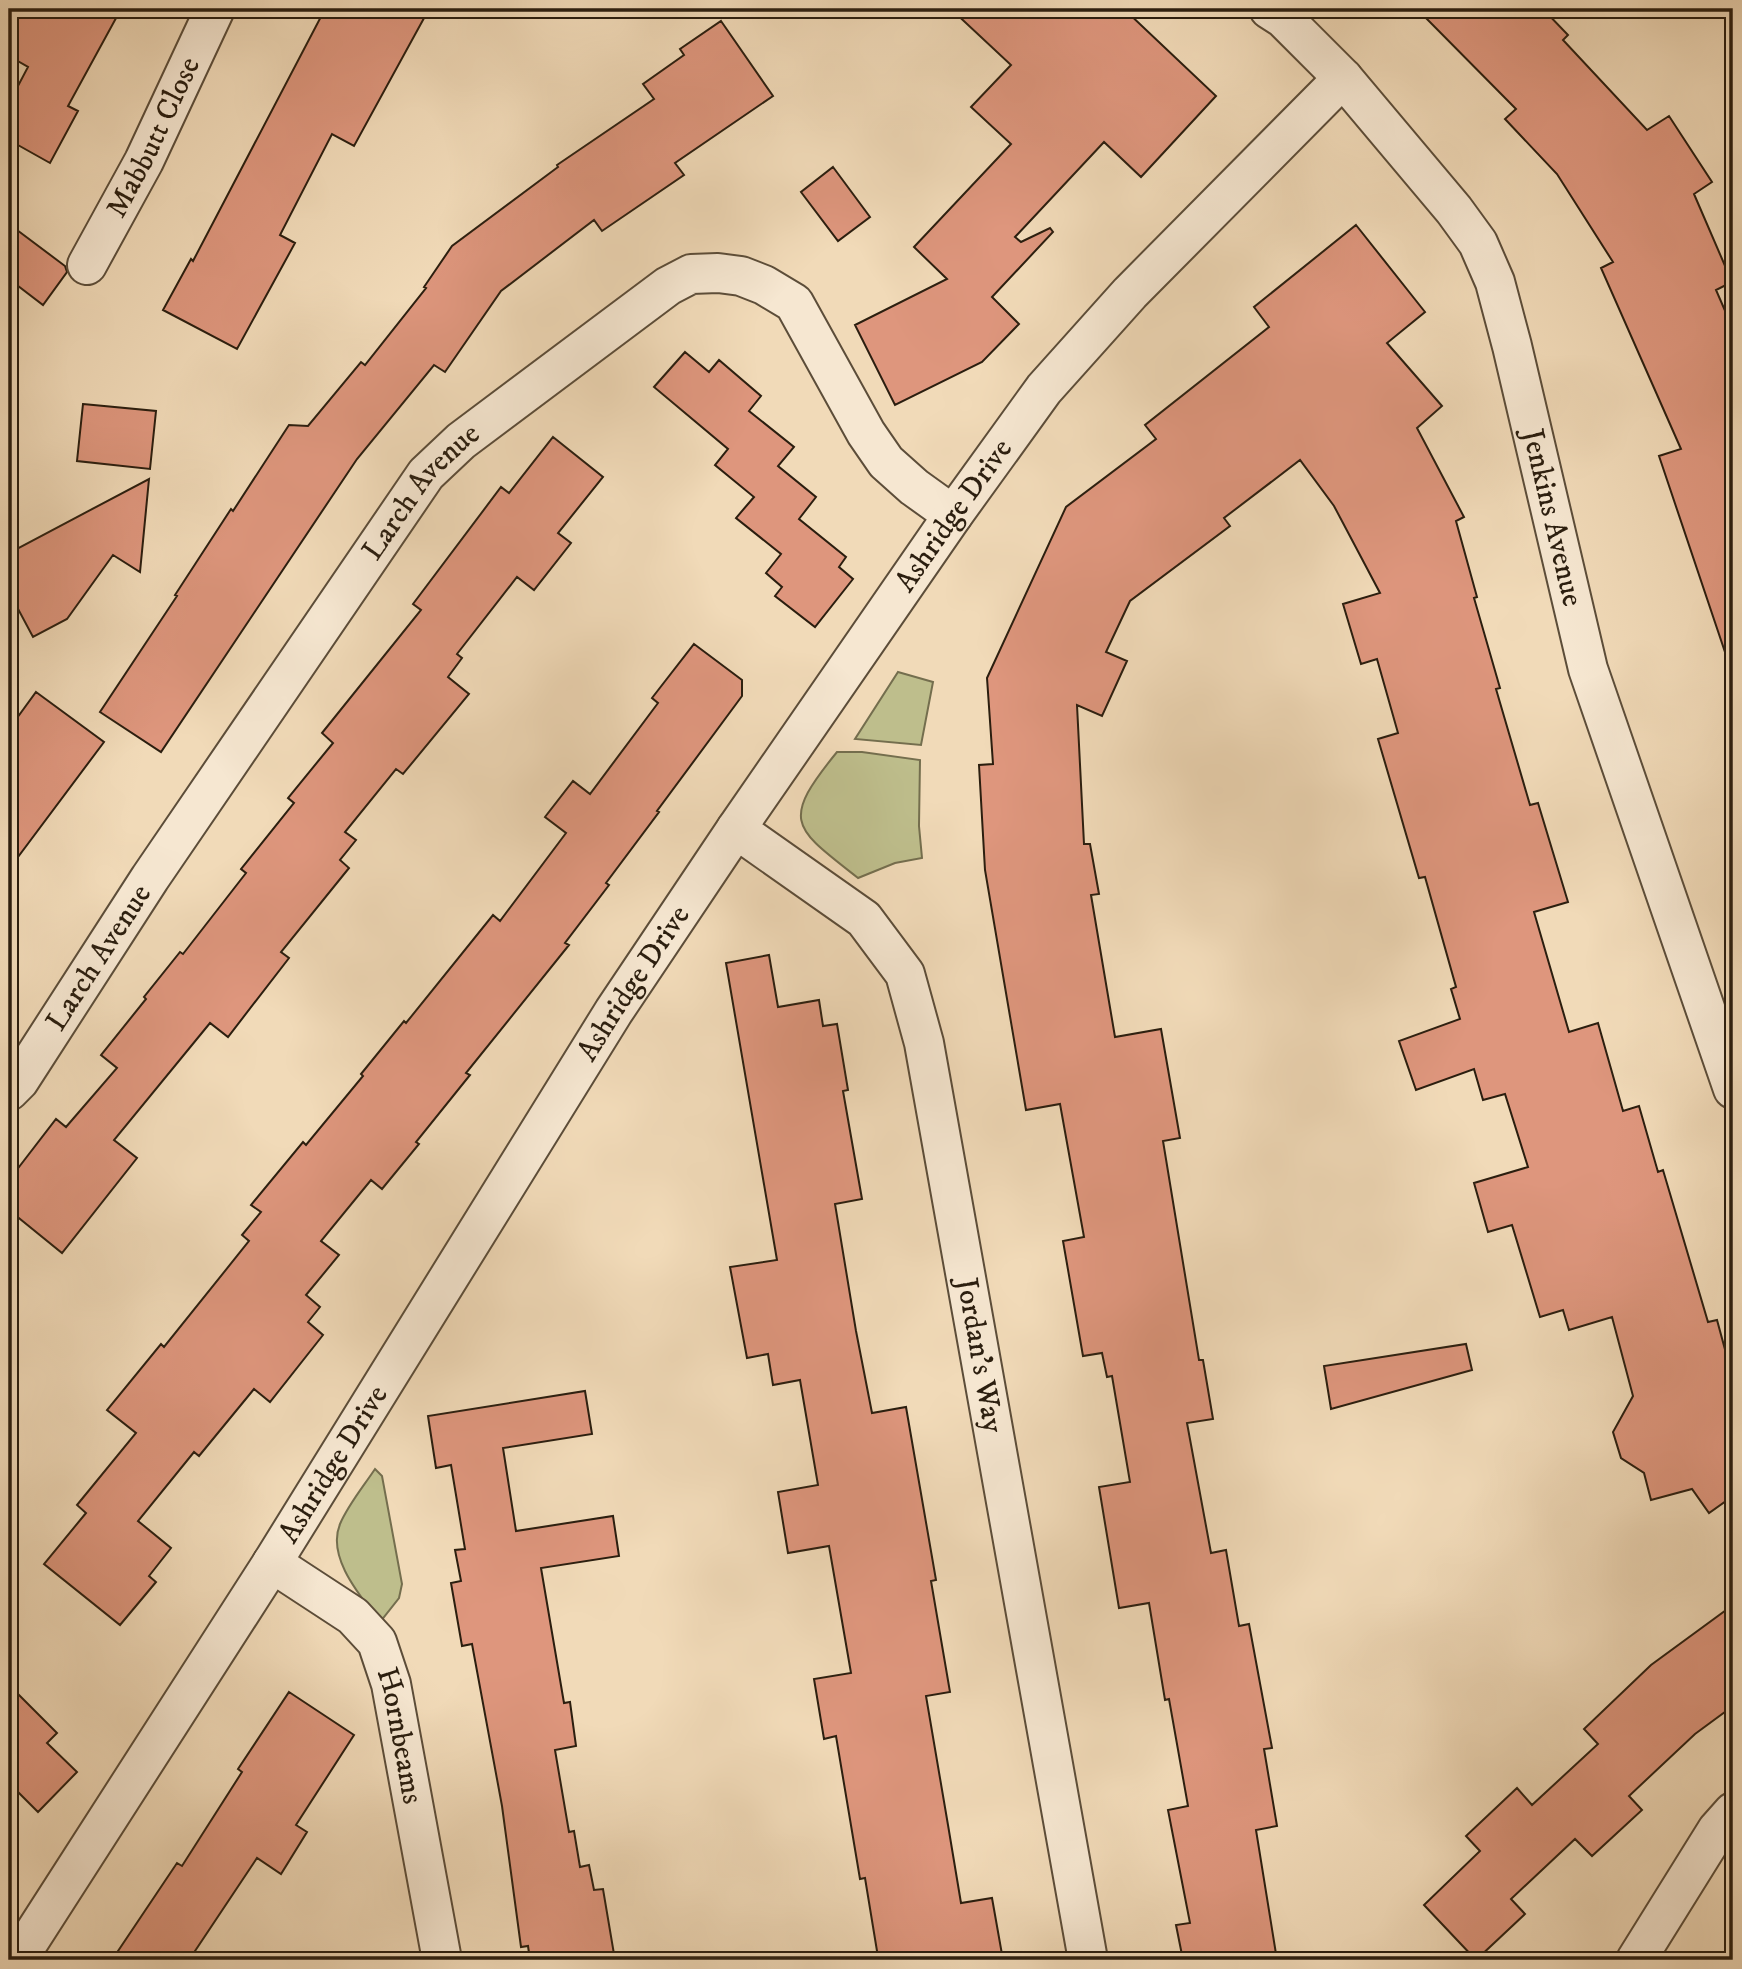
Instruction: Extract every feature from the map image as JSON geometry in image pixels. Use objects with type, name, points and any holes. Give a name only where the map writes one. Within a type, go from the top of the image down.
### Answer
[{"type":"street","name":"Mabbutt Close","points":[[87,265],[144,161],[215,9]]},
{"type":"street","name":"Jenkins Avenue","points":[[1269,9],[1283,19],[1343,78],[1454,210],[1478,243],[1495,282],[1588,669],[1733,1089]]},
{"type":"street","name":"Ashridge Drive","points":[[17,1960],[272,1563],[614,1011],[953,515],[1044,389],[1130,293],[1343,78]]},
{"type":"street","name":"Larch Avenue","points":[[9,1091],[19,1081],[150,878],[426,474],[461,441],[668,286],[691,274],[741,276],[764,285],[794,303],[866,433],[886,462],[914,487],[953,515]]},
{"type":"street","name":"Jordan's Way","points":[[736,829],[864,919],[905,974],[924,1043],[1088,1960]]},
{"type":"street","name":"Hornbeams","points":[[272,1563],[353,1616],[377,1642],[391,1684],[442,1960]]},
{"type":"street","points":[[1636,1960],[1717,1830],[1733,1812]]},
{"type":"green space","points":[[898,672],[933,682],[921,745],[855,739]]},
{"type":"green space","points":[[837,752],[862,752],[920,760],[919,826],[922,858],[895,863],[858,878],[819,847],[808,834],[802,822],[801,809],[819,775]]},
{"type":"green space","points":[[375,1469],[382,1476],[402,1584],[399,1598],[380,1622],[348,1577],[338,1550],[337,1537],[347,1510]]},
{"type":"building","points":[[9,9],[121,9],[68,106],[78,111],[50,163],[9,140],[9,103],[28,67],[9,56]]},
{"type":"building","points":[[325,9],[429,9],[354,146],[332,134],[280,235],[295,243],[237,349],[163,310],[191,259],[193,261]]},
{"type":"building","points":[[951,9],[1124,9],[1216,96],[1141,177],[1104,142],[1015,237],[1021,242],[1050,228],[1053,232],[992,297],[1019,324],[982,362],[895,405],[855,325],[947,279],[914,247],[1011,144],[971,107],[1011,65]]},
{"type":"building","points":[[1417,9],[1543,9],[1568,35],[1563,40],[1647,130],[1669,116],[1712,182],[1694,194],[1732,282],[1716,290],[1733,329],[1733,653],[1726,655],[1659,456],[1681,449],[1601,268],[1613,262],[1557,174],[1505,119],[1516,109]]},
{"type":"building","points":[[721,21],[773,96],[675,163],[684,175],[602,231],[594,220],[501,291],[445,372],[434,365],[357,459],[161,752],[100,712],[231,509],[233,511],[289,425],[308,426],[361,362],[365,365],[426,288],[424,287],[452,246],[558,167],[557,165],[654,99],[643,84],[684,55],[680,49]]},
{"type":"building","points":[[833,167],[870,217],[838,241],[801,192]]},
{"type":"building","points":[[9,224],[65,266],[67,272],[43,305],[9,279]]},
{"type":"building","points":[[1356,225],[1425,312],[1387,343],[1442,406],[1417,428],[1464,517],[1456,521],[1477,597],[1474,598],[1500,688],[1496,689],[1530,805],[1538,803],[1568,902],[1534,912],[1569,1032],[1598,1023],[1623,1111],[1639,1106],[1658,1172],[1663,1170],[1708,1322],[1717,1320],[1733,1379],[1733,1496],[1709,1513],[1692,1489],[1651,1500],[1644,1473],[1621,1458],[1613,1432],[1633,1396],[1612,1317],[1569,1330],[1563,1310],[1540,1317],[1512,1225],[1488,1232],[1474,1183],[1528,1167],[1505,1094],[1483,1100],[1474,1069],[1416,1090],[1399,1041],[1460,1019],[1451,989],[1456,987],[1425,877],[1419,878],[1378,739],[1398,733],[1377,659],[1361,664],[1343,604],[1380,593],[1334,506],[1300,460],[1224,518],[1230,526],[1130,601],[1106,652],[1127,661],[1102,716],[1077,705],[1084,844],[1090,844],[1099,894],[1091,895],[1115,1037],[1161,1029],[1180,1138],[1163,1141],[1199,1360],[1203,1360],[1213,1419],[1187,1423],[1211,1553],[1226,1550],[1239,1626],[1249,1624],[1272,1748],[1264,1749],[1277,1826],[1256,1830],[1277,1960],[1183,1960],[1176,1925],[1190,1923],[1168,1810],[1188,1806],[1169,1699],[1165,1700],[1149,1603],[1119,1608],[1099,1487],[1130,1482],[1112,1376],[1107,1377],[1102,1353],[1083,1356],[1063,1241],[1084,1237],[1060,1104],[1026,1110],[985,870],[979,765],[993,764],[987,678],[1066,507],[1156,439],[1145,425],[1269,327],[1254,307]]},
{"type":"building","points":[[685,352],[709,372],[719,360],[761,396],[749,411],[794,447],[778,466],[816,497],[799,519],[846,557],[839,567],[853,579],[815,627],[775,596],[782,587],[766,573],[781,554],[736,518],[754,497],[715,465],[728,449],[654,387]]},
{"type":"building","points":[[83,404],[156,411],[150,469],[77,461]]},
{"type":"building","points":[[553,437],[603,477],[558,533],[571,543],[534,590],[517,577],[457,654],[462,658],[448,677],[469,694],[403,774],[396,769],[345,832],[356,840],[340,860],[349,868],[281,952],[289,958],[228,1037],[210,1023],[114,1140],[137,1158],[62,1253],[9,1210],[9,1180],[56,1119],[66,1127],[117,1068],[101,1055],[146,999],[144,997],[180,952],[183,954],[246,873],[241,869],[294,803],[288,798],[333,743],[322,733],[421,610],[413,604],[501,487],[509,493]]},
{"type":"building","points":[[149,479],[140,572],[113,555],[67,619],[33,637],[9,592],[9,553]]},
{"type":"building","points":[[694,644],[742,680],[742,696],[606,883],[609,885],[565,943],[569,945],[466,1073],[470,1075],[416,1142],[419,1144],[382,1189],[371,1180],[321,1241],[339,1255],[306,1295],[320,1307],[308,1322],[323,1335],[270,1402],[254,1389],[199,1456],[194,1452],[138,1521],[171,1548],[149,1576],[156,1582],[120,1625],[44,1564],[86,1513],[77,1505],[136,1433],[107,1410],[161,1344],[164,1347],[249,1241],[242,1235],[261,1212],[251,1205],[303,1142],[306,1145],[404,1021],[406,1023],[493,915],[500,921],[566,833],[545,817],[573,781],[590,794],[658,703],[652,698]]},
{"type":"building","points":[[36,692],[104,742],[9,869],[9,729]]},
{"type":"building","points":[[769,955],[778,1007],[819,1000],[823,1026],[837,1024],[848,1090],[843,1091],[862,1199],[835,1204],[856,1331],[872,1413],[906,1407],[936,1580],[931,1581],[950,1692],[926,1696],[961,1903],[992,1898],[1003,1960],[903,1960],[902,1953],[878,1957],[865,1878],[860,1879],[836,1736],[824,1739],[814,1679],[851,1673],[829,1546],[788,1553],[778,1492],[818,1485],[800,1380],[773,1385],[768,1354],[747,1358],[730,1267],[777,1260],[726,963]]},
{"type":"building","points":[[1466,1344],[1472,1370],[1331,1409],[1324,1366]]},
{"type":"building","points":[[585,1391],[592,1434],[503,1448],[516,1531],[613,1516],[619,1556],[541,1568],[564,1703],[570,1702],[576,1746],[555,1750],[569,1832],[574,1831],[580,1867],[589,1865],[594,1890],[603,1889],[615,1960],[530,1960],[528,1946],[521,1947],[502,1806],[472,1644],[462,1646],[451,1583],[461,1581],[455,1550],[465,1549],[451,1465],[436,1468],[428,1416]]},
{"type":"building","points":[[1733,1605],[1733,1706],[1695,1734],[1629,1796],[1642,1810],[1592,1856],[1575,1839],[1511,1899],[1525,1914],[1476,1960],[1424,1905],[1480,1851],[1466,1836],[1517,1788],[1532,1805],[1598,1744],[1584,1729],[1651,1665]]},
{"type":"building","points":[[9,1685],[57,1733],[47,1743],[77,1772],[38,1812],[9,1783]]},
{"type":"building","points":[[289,1692],[354,1735],[296,1825],[307,1832],[281,1874],[257,1858],[189,1960],[112,1960],[177,1863],[182,1866],[242,1772],[238,1769]]}]
